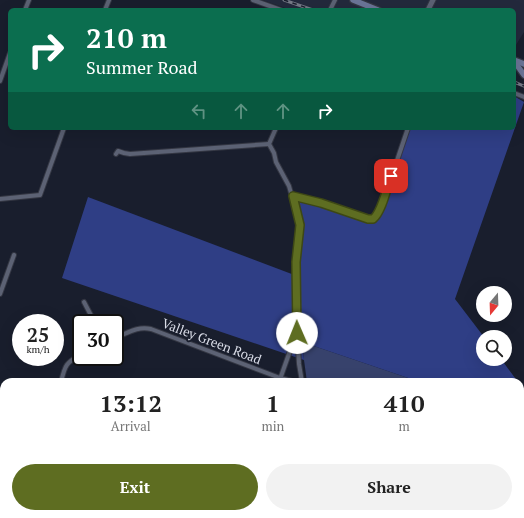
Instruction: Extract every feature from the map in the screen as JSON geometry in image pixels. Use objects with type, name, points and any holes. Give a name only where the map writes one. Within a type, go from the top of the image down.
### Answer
[{"type":"main road","points":[[353,0],[373,8]]},
{"type":"main road","points":[[516,63],[524,75]]},
{"type":"street","points":[[253,0],[275,8]]},
{"type":"street","points":[[0,81],[8,59]]},
{"type":"street","points":[[0,199],[40,195],[63,130]]},
{"type":"street","points":[[269,144],[275,130]]},
{"type":"street","points":[[293,196],[321,203],[368,219],[373,219],[377,216],[381,208],[407,130]]},
{"type":"street","points":[[116,154],[118,151],[130,154],[269,144]]},
{"type":"street","points":[[269,144],[274,153],[276,162],[290,186],[300,225],[296,262],[297,333],[301,378]]},
{"type":"street","points":[[0,294],[14,255]]},
{"type":"street","points":[[84,302],[90,314]]},
{"type":"street","name":"Valley Green Road","points":[[124,334],[136,329],[151,329],[274,378]]},
{"type":"street","points":[[280,378],[297,333]]},
{"type":"street","points":[[62,378],[66,366],[72,360]]},
{"type":"shaded area","points":[[262,0],[524,0],[524,32],[516,45],[516,8],[285,8]]},
{"type":"shaded area","points":[[516,97],[524,102],[516,125]]},
{"type":"shaded area","points":[[407,130],[514,130],[455,299],[479,330],[476,330],[476,366],[506,366],[515,378],[408,378],[302,342],[304,360],[62,278],[88,197],[297,276],[294,192],[376,221]]},
{"type":"shaded area","points":[[302,342],[408,378],[306,378]]},
{"type":"railway","points":[[284,0],[307,8]]},
{"type":"railway","points":[[516,83],[524,86]]},
{"type":"route","points":[[297,333],[296,262],[300,225],[293,196],[321,203],[368,219],[373,219],[377,216],[381,208],[391,176]]}]
